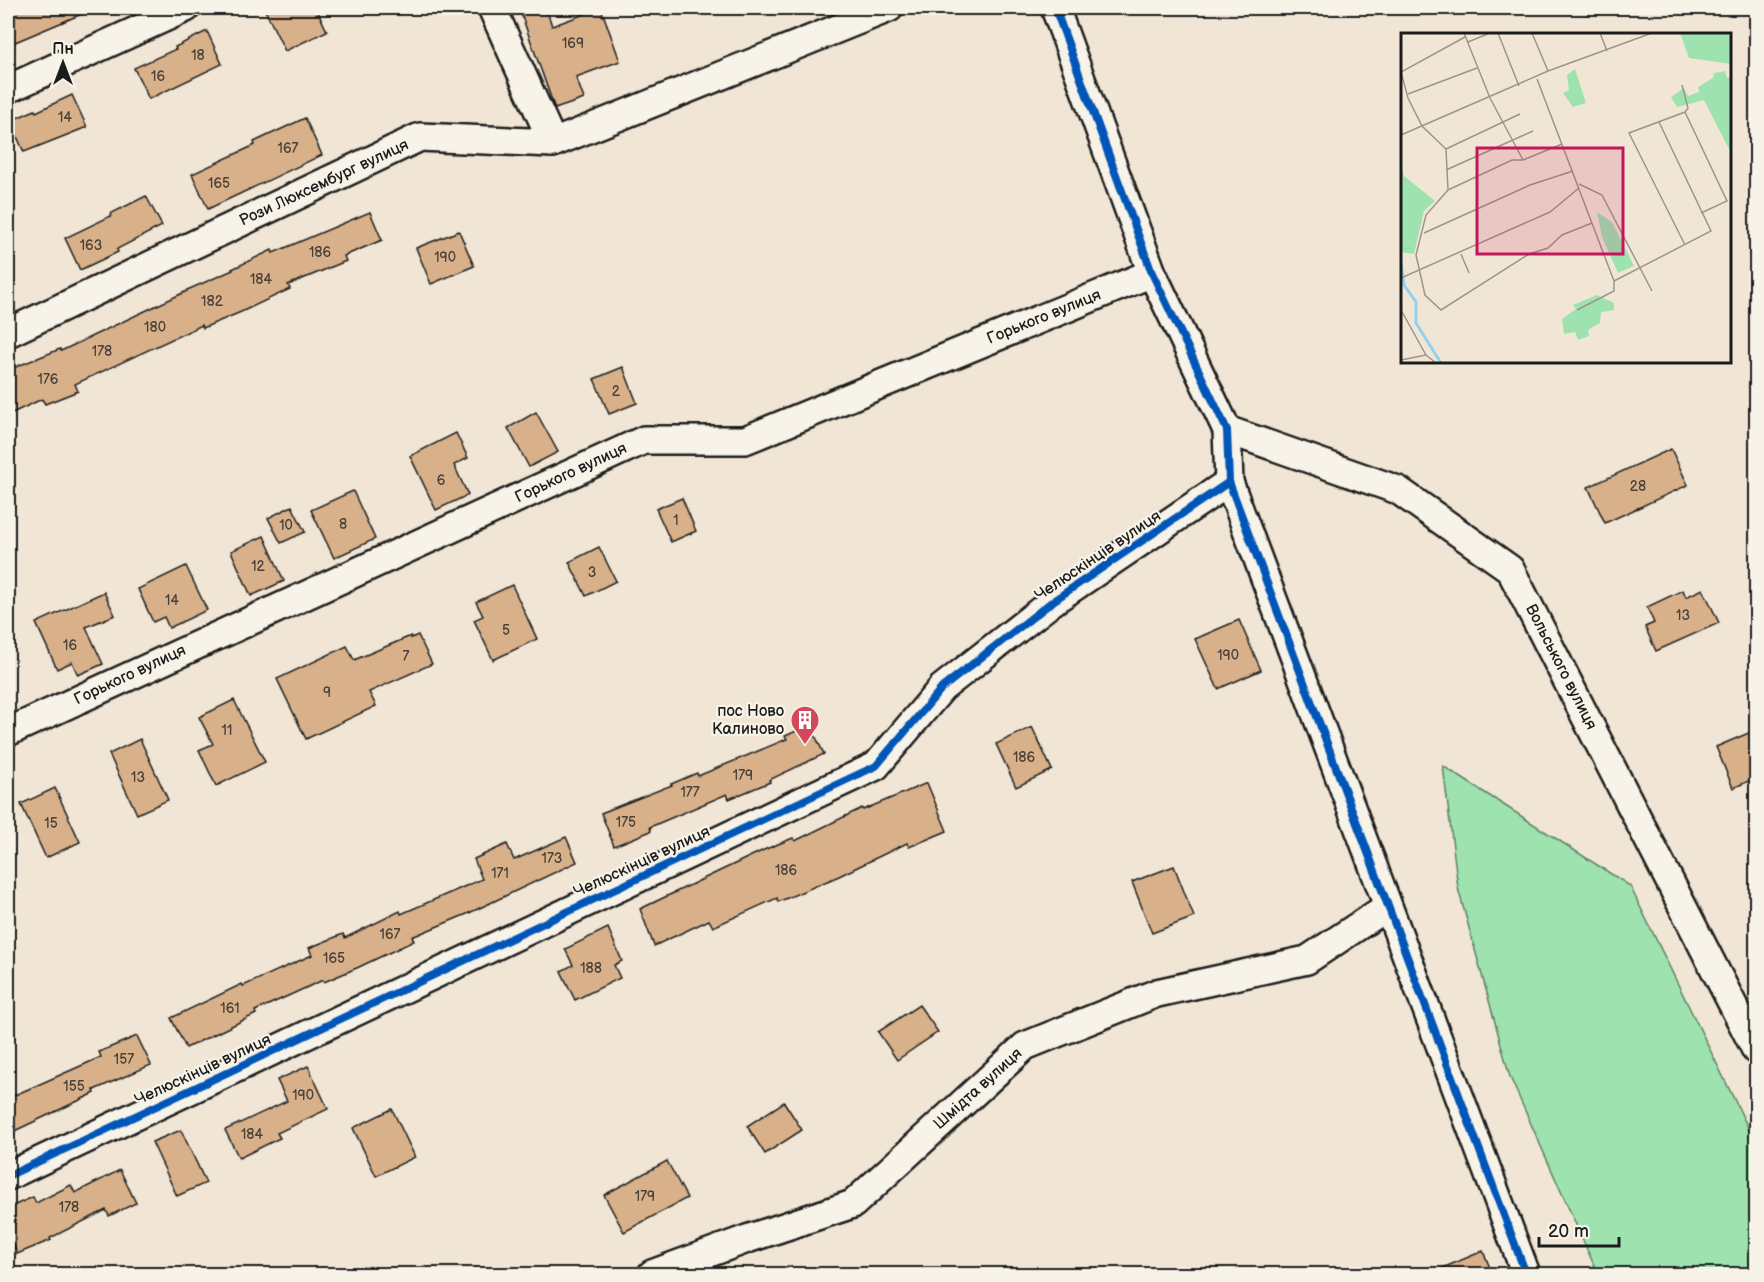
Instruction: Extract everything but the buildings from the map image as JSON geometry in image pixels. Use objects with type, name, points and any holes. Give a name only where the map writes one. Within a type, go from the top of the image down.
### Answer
[{"type":"street","points":[[8,89],[186,8]]},
{"type":"street","points":[[492,8],[553,142]]},
{"type":"street","name":"Рози Люксембург вулиця","points":[[8,333],[420,137],[553,142],[889,8]]},
{"type":"street","points":[[1055,8],[1152,273],[1227,430],[1229,482],[1526,1275]]},
{"type":"street","name":"Горького вулиця","points":[[8,732],[644,440],[745,440],[1152,273]]},
{"type":"street","name":"Вольського вулиця","points":[[1227,430],[1398,490],[1510,569],[1756,1050]]},
{"type":"street","name":"Челюскінців вулиця","points":[[8,1176],[876,766],[942,688],[1053,601],[1229,482]]},
{"type":"street","name":"Шмідта вулиця","points":[[652,1275],[747,1239],[853,1204],[1025,1046],[1157,993],[1307,960],[1387,907]]},
{"type":"green space","points":[[1443,766],[1630,886],[1756,1144],[1756,1274],[1598,1274],[1510,1077],[1458,888]]},
{"type":"cycle path","points":[[1055,8],[1152,273],[1227,430],[1229,482],[1526,1274]]},
{"type":"cycle path","points":[[8,1176],[876,766],[942,688],[1053,601],[1229,482]]},
{"type":"place","name":"пос Ново Калиново","points":[[805,746]]}]
